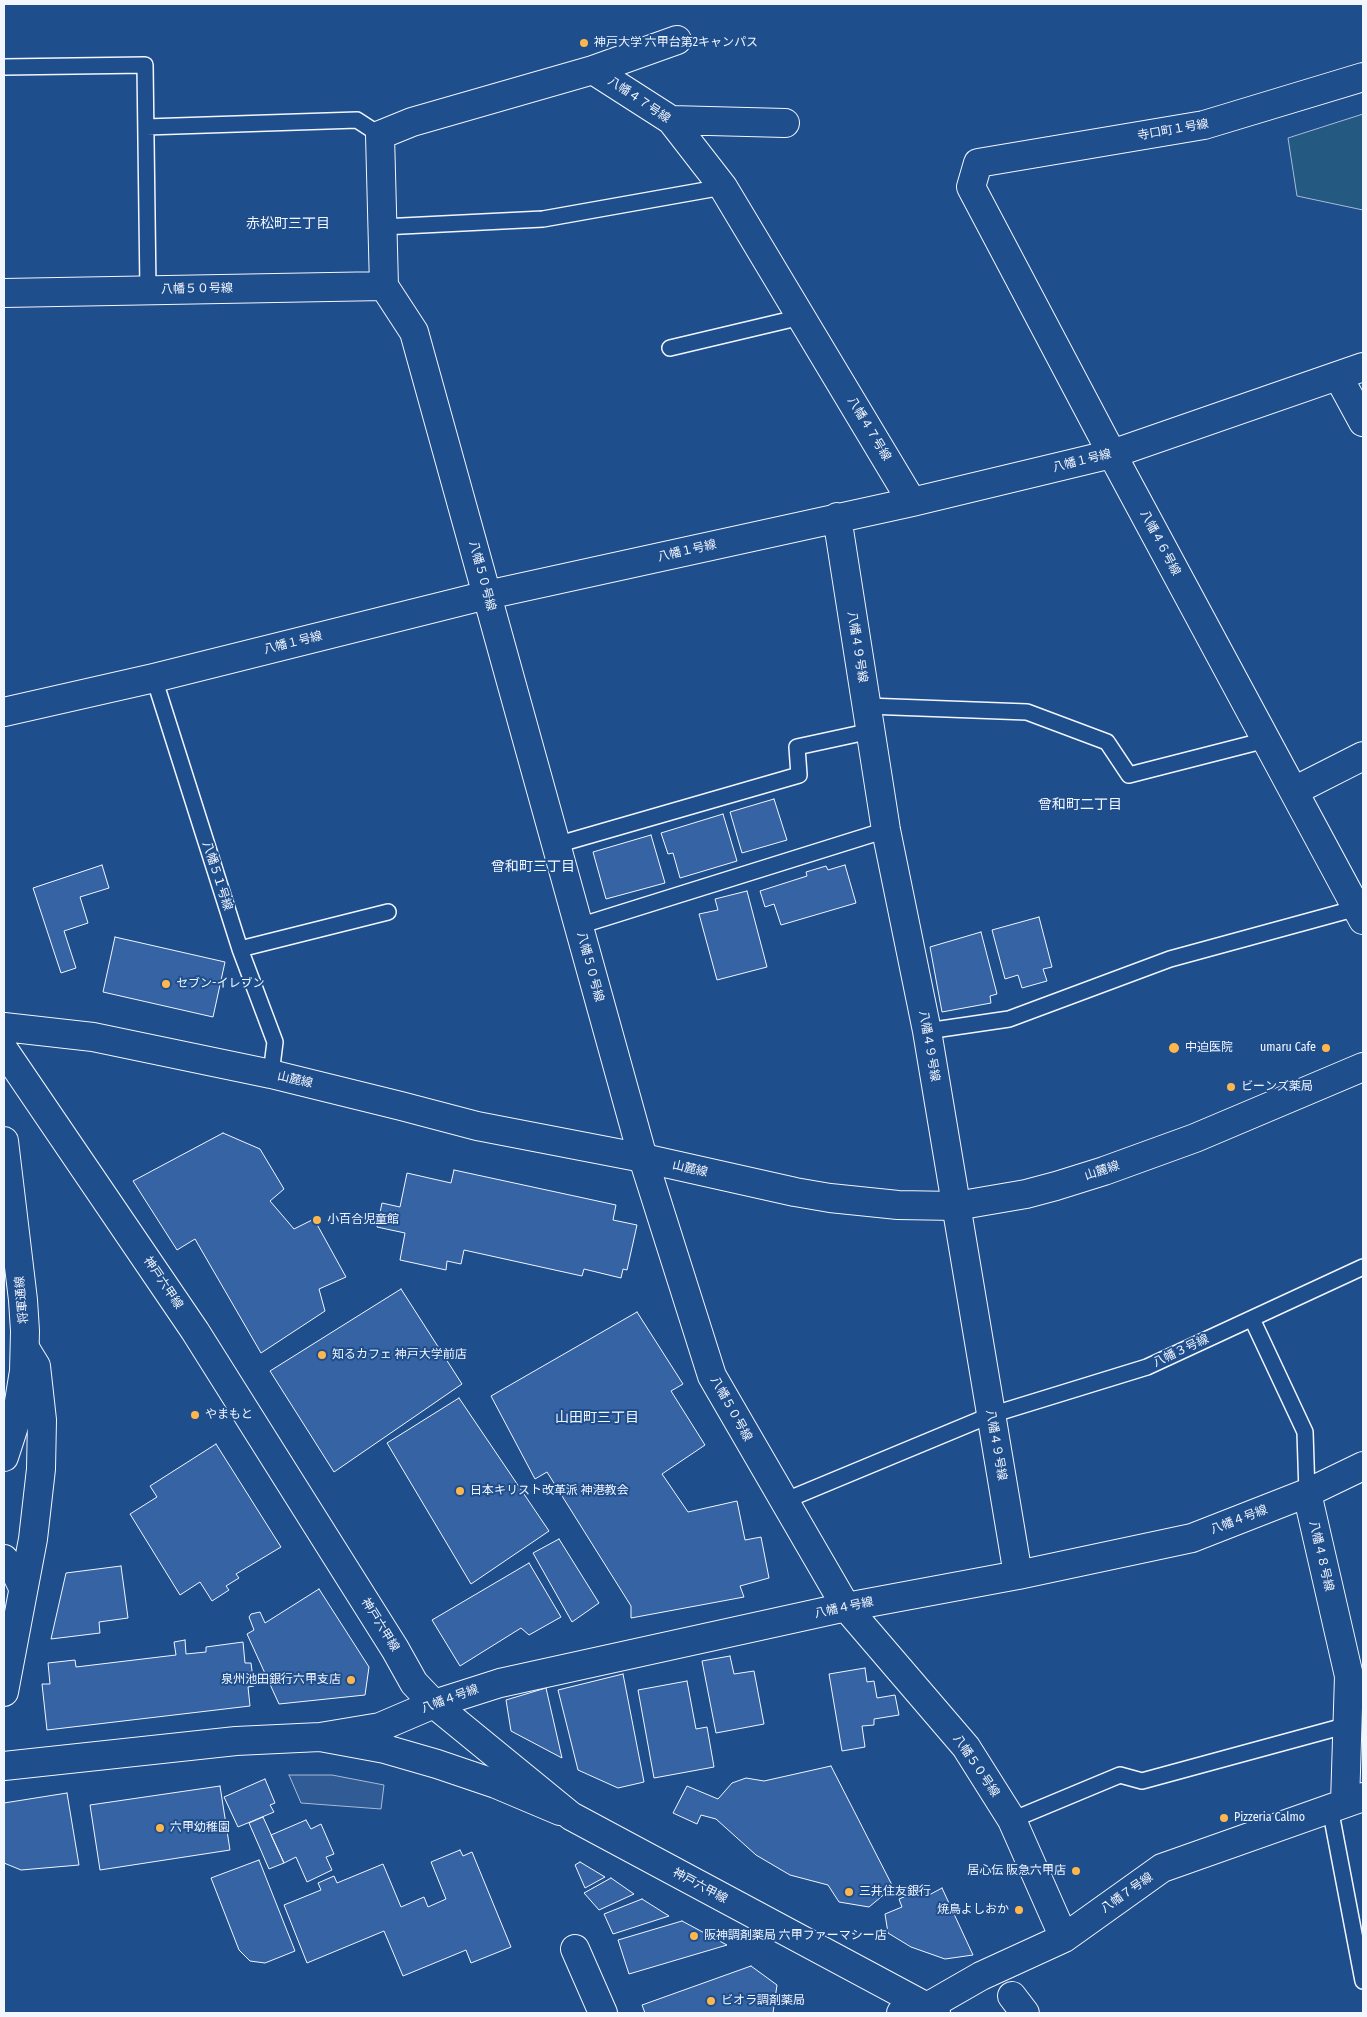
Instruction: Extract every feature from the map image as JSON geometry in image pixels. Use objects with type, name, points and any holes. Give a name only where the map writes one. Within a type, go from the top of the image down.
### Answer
[{"type":"street","points":[[384,286],[380,135],[412,122],[593,70],[677,40]]},
{"type":"street","name":"八幡４７号線","points":[[593,70],[671,120],[723,187],[912,502]]},
{"type":"street","name":"寺口町１号線","points":[[978,163],[1204,125],[1363,77]]},
{"type":"street","points":[[671,120],[785,123]]},
{"type":"street","name":"八幡４６号線","points":[[978,163],[971,187],[1112,454],[1360,914]]},
{"type":"street","name":"八幡５０号線","points":[[4,293],[384,286],[414,332],[643,1158],[712,1376],[846,1607],[966,1747],[1012,1820],[1064,1938]]},
{"type":"street","points":[[1351,371],[1363,422]]},
{"type":"street","name":"八幡１号線","points":[[4,712],[154,678],[488,595],[912,502],[1112,454],[1351,371]]},
{"type":"street","name":"八幡４９号線","points":[[837,517],[886,830],[927,1031],[1018,1575]]},
{"type":"street","points":[[1294,791],[1363,756]]},
{"type":"street","name":"山麓線","points":[[4,1027],[94,1037],[271,1074],[476,1126],[643,1158],[795,1192],[830,1198],[898,1205],[956,1206],[1026,1194],[1104,1171],[1195,1138],[1363,1067]]},
{"type":"street","name":"神戸六甲線","points":[[4,1050],[195,1331],[414,1682],[434,1704],[570,1816],[931,2010]]},
{"type":"street","name":"将軍通線","points":[[4,1141],[23,1300],[25,1348],[24,1371],[16,1420],[4,1457]]},
{"type":"street","points":[[4,1692],[33,1539],[37,1504],[42,1420],[36,1366],[25,1348]]},
{"type":"street","name":"八幡４号線","points":[[4,1766],[236,1741],[320,1737],[380,1727],[434,1704],[500,1683],[846,1607],[1018,1575],[1192,1538],[1307,1493],[1363,1466]]},
{"type":"street","name":"八幡４８号線","points":[[1307,1493],[1356,1673],[1348,1725],[1346,1803]]},
{"type":"street","points":[[4,1559],[16,1573],[23,1588]]},
{"type":"street","name":"八幡４号線","points":[[320,1737],[385,1749],[437,1764],[496,1784],[570,1816]]},
{"type":"street","name":"八幡７号線","points":[[901,2013],[931,2010],[980,1976],[1064,1938],[1162,1868],[1346,1803]]},
{"type":"street","points":[[575,1949],[603,2013]]},
{"type":"lane","points":[[4,67],[145,65],[148,290]]},
{"type":"lane","points":[[146,127],[356,120],[380,135]]},
{"type":"lane","points":[[382,227],[543,219],[723,187]]},
{"type":"lane","points":[[670,348],[801,317]]},
{"type":"lane","name":"八幡５１号線","points":[[154,678],[240,949],[275,1042],[271,1074]]},
{"type":"lane","points":[[556,845],[800,775],[797,747],[869,719],[1027,712],[1107,742],[1129,774],[1266,740]]},
{"type":"lane","points":[[579,926],[886,830]]},
{"type":"lane","points":[[240,949],[388,912]]},
{"type":"lane","points":[[927,1031],[1009,1019],[1170,959],[1360,914]]},
{"type":"lane","name":"八幡３号線","points":[[784,1501],[991,1415],[1147,1367],[1363,1267]]},
{"type":"lane","name":"八幡４８号線","points":[[1252,1319],[1305,1432],[1307,1493]]},
{"type":"lane","points":[[1012,1820],[1120,1775],[1142,1781],[1348,1725]]},
{"type":"lane","points":[[1346,1803],[1363,1981]]},
{"type":"shaded area","points":[[1363,114],[1363,210],[1297,196],[1288,138]]},
{"type":"shaded area","points":[[289,1775],[332,1775],[384,1785],[381,1809],[301,1803]]},
{"type":"building","points":[[774,799],[787,840],[742,853],[730,812]]},
{"type":"building","points":[[723,814],[737,861],[680,878],[673,853],[668,854],[661,833]]},
{"type":"building","points":[[651,835],[665,883],[606,899],[593,852]]},
{"type":"building","points":[[102,865],[109,888],[80,897],[88,923],[64,931],[76,968],[61,973],[33,888]]},
{"type":"building","points":[[845,865],[856,903],[781,925],[774,904],[765,907],[760,891],[807,876],[806,872],[826,866],[828,870]]},
{"type":"building","points":[[747,891],[767,967],[717,980],[699,914],[718,910],[715,899]]},
{"type":"building","points":[[1039,917],[1052,967],[1043,969],[1047,981],[1022,988],[1018,975],[1005,979],[992,930]]},
{"type":"building","points":[[981,932],[997,994],[990,996],[991,1003],[942,1012],[930,947]]},
{"type":"building","points":[[115,937],[225,962],[213,1017],[103,992]]},
{"type":"building","points":[[223,1133],[260,1149],[284,1189],[270,1201],[294,1229],[314,1219],[346,1277],[319,1289],[325,1311],[261,1353],[195,1239],[177,1250],[133,1181]]},
{"type":"building","points":[[454,1170],[616,1205],[613,1220],[637,1225],[627,1270],[623,1269],[621,1278],[584,1269],[582,1276],[464,1250],[461,1264],[447,1261],[446,1270],[400,1260],[405,1233],[377,1227],[382,1203],[400,1207],[407,1173],[451,1183]]},
{"type":"building","points":[[401,1289],[462,1384],[334,1472],[270,1371]]},
{"type":"building","points":[[637,1312],[683,1384],[671,1391],[705,1445],[662,1474],[688,1512],[737,1501],[745,1540],[761,1537],[769,1578],[740,1586],[744,1597],[631,1618],[631,1606],[547,1472],[535,1479],[491,1396]]},
{"type":"building","points":[[459,1398],[549,1531],[471,1584],[387,1443]]},
{"type":"building","points":[[216,1444],[281,1547],[236,1574],[239,1578],[226,1586],[229,1590],[212,1601],[200,1582],[180,1595],[130,1514],[157,1497],[150,1486]]},
{"type":"building","points":[[559,1539],[599,1603],[572,1622],[533,1553]]},
{"type":"building","points":[[529,1563],[561,1617],[529,1635],[521,1628],[460,1666],[432,1620]]},
{"type":"building","points":[[121,1566],[128,1618],[99,1622],[100,1633],[51,1639],[66,1573]]},
{"type":"building","points":[[319,1589],[369,1667],[365,1695],[279,1704],[247,1634],[254,1630],[249,1617],[251,1614],[260,1612],[265,1623]]},
{"type":"building","points":[[185,1640],[186,1654],[206,1652],[206,1647],[243,1642],[245,1663],[251,1663],[254,1686],[248,1687],[250,1706],[47,1730],[42,1684],[50,1684],[48,1663],[75,1660],[76,1667],[176,1655],[174,1642]]},
{"type":"building","points":[[730,1656],[734,1674],[754,1671],[764,1724],[716,1733],[702,1661]]},
{"type":"building","points":[[865,1668],[867,1682],[874,1681],[877,1698],[895,1695],[899,1715],[874,1719],[874,1725],[862,1726],[865,1747],[842,1751],[829,1674]]},
{"type":"building","points":[[623,1674],[644,1782],[618,1788],[578,1770],[558,1690]]},
{"type":"building","points":[[687,1681],[696,1729],[707,1727],[714,1767],[654,1778],[638,1690]]},
{"type":"building","points":[[546,1688],[562,1758],[511,1731],[506,1700]]},
{"type":"building","points":[[831,1766],[893,1887],[869,1907],[839,1902],[828,1885],[790,1875],[756,1855],[716,1819],[701,1815],[697,1824],[673,1813],[687,1786],[718,1799],[732,1783],[746,1778],[764,1781]]},
{"type":"building","points":[[265,1779],[275,1803],[270,1805],[274,1812],[238,1827],[224,1797]]},
{"type":"building","name":"六甲幼稚園","points":[[220,1786],[230,1850],[100,1870],[90,1805]]},
{"type":"building","points":[[67,1793],[79,1865],[21,1870],[4,1863],[4,1803]]},
{"type":"building","points":[[263,1817],[284,1863],[269,1869],[249,1823]]},
{"type":"building","points":[[306,1820],[311,1829],[321,1824],[334,1854],[326,1857],[332,1870],[307,1882],[296,1857],[284,1863],[271,1835]]},
{"type":"building","points":[[460,1850],[463,1856],[472,1852],[511,1947],[471,1963],[466,1950],[403,1976],[384,1931],[307,1963],[284,1905],[321,1890],[318,1883],[334,1876],[337,1883],[383,1864],[401,1907],[424,1897],[428,1907],[446,1899],[431,1862]]},
{"type":"building","points":[[259,1860],[295,1951],[265,1963],[250,1961],[239,1950],[211,1878]]},
{"type":"building","points":[[580,1862],[605,1877],[585,1888],[575,1865]]},
{"type":"building","points":[[611,1878],[634,1894],[599,1910],[584,1893]]},
{"type":"building","points":[[942,1888],[973,1955],[945,1959],[911,1947],[888,1933],[885,1914],[902,1907],[899,1899],[924,1889],[929,1895]]},
{"type":"building","points":[[642,1899],[669,1916],[613,1934],[604,1914]]},
{"type":"building","points":[[682,1921],[727,1945],[629,1974],[618,1940]]},
{"type":"building","points":[[751,1966],[777,1985],[773,2013],[645,2013],[642,2005]]},
{"type":"place","name":"神戸大学 六甲台第2キャンパス","points":[[584,43]]},
{"type":"place","name":"セブン-イレブン","points":[[166,984]]},
{"type":"place","name":"中迫医院","points":[[1174,1048]]},
{"type":"place","name":"umaru Cafe","points":[[1326,1048]]},
{"type":"place","name":"ビーンズ薬局","points":[[1231,1087]]},
{"type":"place","name":"小百合児童館","points":[[317,1220]]},
{"type":"place","name":"知るカフェ 神戸大学前店","points":[[322,1355]]},
{"type":"place","name":"やまもと","points":[[195,1415]]},
{"type":"place","name":"日本キリスト改革派 神港教会","points":[[460,1491]]},
{"type":"place","name":"泉州池田銀行六甲支店","points":[[351,1680]]},
{"type":"place","name":"Pizzeria Calmo","points":[[1224,1818]]},
{"type":"place","name":"六甲幼稚園","points":[[160,1828]]},
{"type":"place","name":"居心伝 阪急六甲店","points":[[1076,1871]]},
{"type":"place","name":"三井住友銀行","points":[[849,1892]]},
{"type":"place","name":"焼鳥よしおか","points":[[1019,1910]]},
{"type":"place","name":"阪神調剤薬局 六甲ファーマシー店","points":[[694,1936]]},
{"type":"place","name":"ビオラ調剤薬局","points":[[711,2001]]},
{"type":"district","name":"赤松町三丁目","points":[[288,224]]},
{"type":"district","name":"曾和町二丁目","points":[[1080,805]]},
{"type":"district","name":"曾和町三丁目","points":[[533,867]]},
{"type":"district","name":"山田町三丁目","points":[[597,1418]]}]
